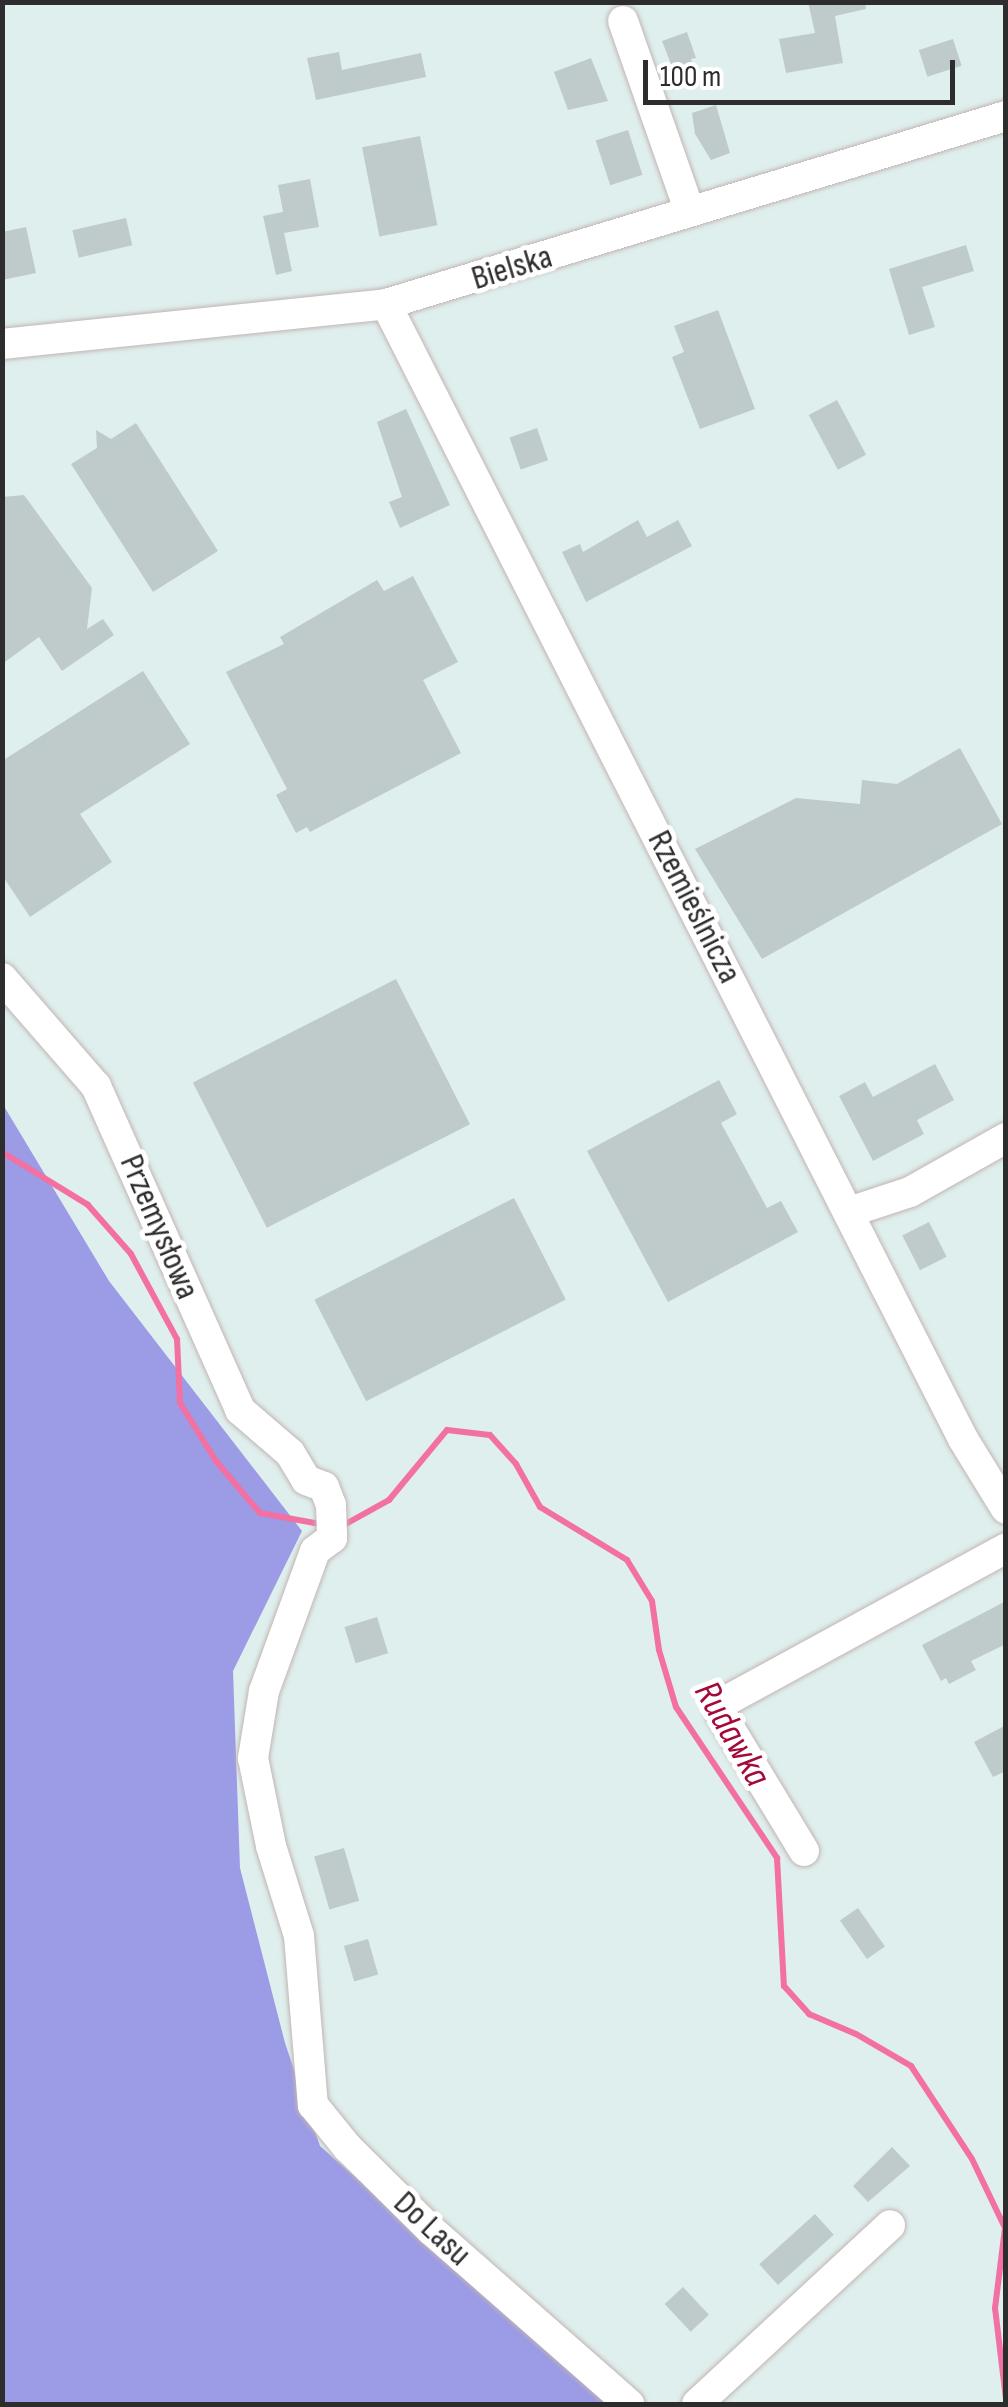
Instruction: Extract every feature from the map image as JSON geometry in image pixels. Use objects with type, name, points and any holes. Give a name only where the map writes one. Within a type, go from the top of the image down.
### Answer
[{"type":"street","points":[[622,21],[690,212]]},
{"type":"street","name":"Bielska","points":[[2,344],[386,304],[1006,116]]},
{"type":"street","name":"Rzemieślnicza","points":[[386,304],[852,1212],[963,1438],[1006,1509]]},
{"type":"street","name":"Przemysłowa","points":[[2,978],[96,1086],[240,1410],[290,1453],[306,1480],[323,1544]]},
{"type":"street","points":[[852,1212],[910,1192],[1006,1138]]},
{"type":"street","name":"Przemysłowa","points":[[302,2015],[299,1936],[271,1846],[253,1758],[264,1691],[323,1544],[331,1505],[324,1487],[306,1480]]},
{"type":"street","points":[[804,1851],[721,1714],[724,1702],[1006,1548]]},
{"type":"street","name":"Do Lasu","points":[[302,2015],[313,2106],[348,2148],[430,2230],[629,2404]]},
{"type":"street","points":[[697,2404],[890,2225]]},
{"type":"shaded area","points":[[2,1103],[109,1281],[302,1531],[233,1671],[240,1868],[285,2043],[320,2146],[614,2404],[3,2404]]},
{"type":"building","points":[[808,2],[865,2],[866,9],[835,16],[843,63],[786,73],[779,39],[815,33]]},
{"type":"building","points":[[687,32],[696,58],[691,59],[695,70],[676,77],[662,41]]},
{"type":"building","points":[[953,39],[962,66],[927,77],[919,50]]},
{"type":"building","points":[[339,52],[342,70],[421,53],[426,77],[316,100],[307,58]]},
{"type":"building","points":[[591,58],[608,101],[568,110],[554,72]]},
{"type":"building","points":[[716,105],[730,153],[711,160],[695,134],[692,113]]},
{"type":"building","points":[[628,130],[643,175],[610,185],[596,141]]},
{"type":"building","points":[[420,136],[437,225],[379,237],[362,147]]},
{"type":"building","points":[[310,179],[319,227],[284,233],[292,271],[276,275],[263,216],[283,212],[278,185]]},
{"type":"building","points":[[126,218],[132,245],[79,258],[72,230]]},
{"type":"building","points":[[26,227],[36,273],[2,280],[2,232]]},
{"type":"building","points":[[966,245],[974,271],[922,287],[935,327],[909,335],[889,269]]},
{"type":"building","points":[[718,310],[755,409],[700,429],[672,357],[684,352],[674,326]]},
{"type":"building","points":[[837,400],[866,455],[838,470],[809,415]]},
{"type":"building","points":[[406,409],[450,505],[400,528],[389,502],[402,497],[377,422]]},
{"type":"building","points":[[136,423],[218,551],[153,592],[71,464],[97,448],[96,430],[111,439]]},
{"type":"building","points":[[537,428],[548,460],[521,470],[510,437]]},
{"type":"building","points":[[24,495],[92,588],[87,629],[103,619],[114,635],[62,671],[39,637],[2,664],[2,497]]},
{"type":"building","points":[[638,520],[647,537],[678,520],[692,546],[586,602],[562,552],[580,544],[583,552]]},
{"type":"building","points":[[413,576],[458,662],[423,680],[461,753],[310,832],[307,827],[296,833],[276,795],[287,789],[226,672],[284,644],[280,637],[377,580],[384,591]]},
{"type":"building","points":[[143,671],[190,744],[80,814],[112,862],[30,917],[2,875],[2,761]]},
{"type":"building","points":[[960,748],[1002,824],[762,959],[695,849],[796,798],[860,804],[862,780],[897,784]]},
{"type":"building","points":[[396,979],[470,1124],[267,1228],[193,1083]]},
{"type":"building","points":[[935,1064],[954,1100],[917,1120],[924,1134],[873,1161],[839,1096],[865,1082],[873,1097]]},
{"type":"building","points":[[719,1080],[737,1114],[721,1123],[767,1208],[781,1201],[798,1232],[668,1302],[587,1151]]},
{"type":"building","points":[[514,1198],[566,1300],[366,1401],[314,1300]]},
{"type":"building","points":[[929,1222],[947,1257],[920,1270],[902,1236]]},
{"type":"building","points":[[1006,1601],[1006,1644],[971,1661],[976,1670],[949,1684],[946,1678],[941,1681],[922,1645]]},
{"type":"building","points":[[377,1617],[388,1653],[356,1663],[344,1627]]},
{"type":"building","points":[[1006,1725],[1006,1771],[993,1777],[974,1742]]},
{"type":"building","points":[[344,1848],[359,1901],[329,1909],[314,1857]]},
{"type":"building","points":[[858,1908],[885,1947],[867,1959],[840,1921]]},
{"type":"building","points":[[368,1939],[378,1975],[354,1981],[344,1946]]},
{"type":"building","points":[[892,2147],[910,2166],[868,2202],[853,2186]]},
{"type":"building","points":[[815,2214],[834,2235],[778,2285],[759,2264]]},
{"type":"building","points":[[683,2287],[709,2315],[691,2332],[665,2304]]},
{"type":"waterway","name":"Rudawka","points":[[2,1152],[88,1205],[131,1254],[177,1339],[180,1403],[216,1461],[260,1513],[320,1524]]},
{"type":"waterway","name":"Rudawka","points":[[342,1526],[389,1500],[447,1430],[490,1435],[516,1464],[540,1507],[627,1560],[652,1601],[659,1650],[676,1707],[777,1858],[784,1986],[809,2014],[856,2034],[911,2066],[972,2159],[1005,2228],[995,2308],[1006,2399]]}]
